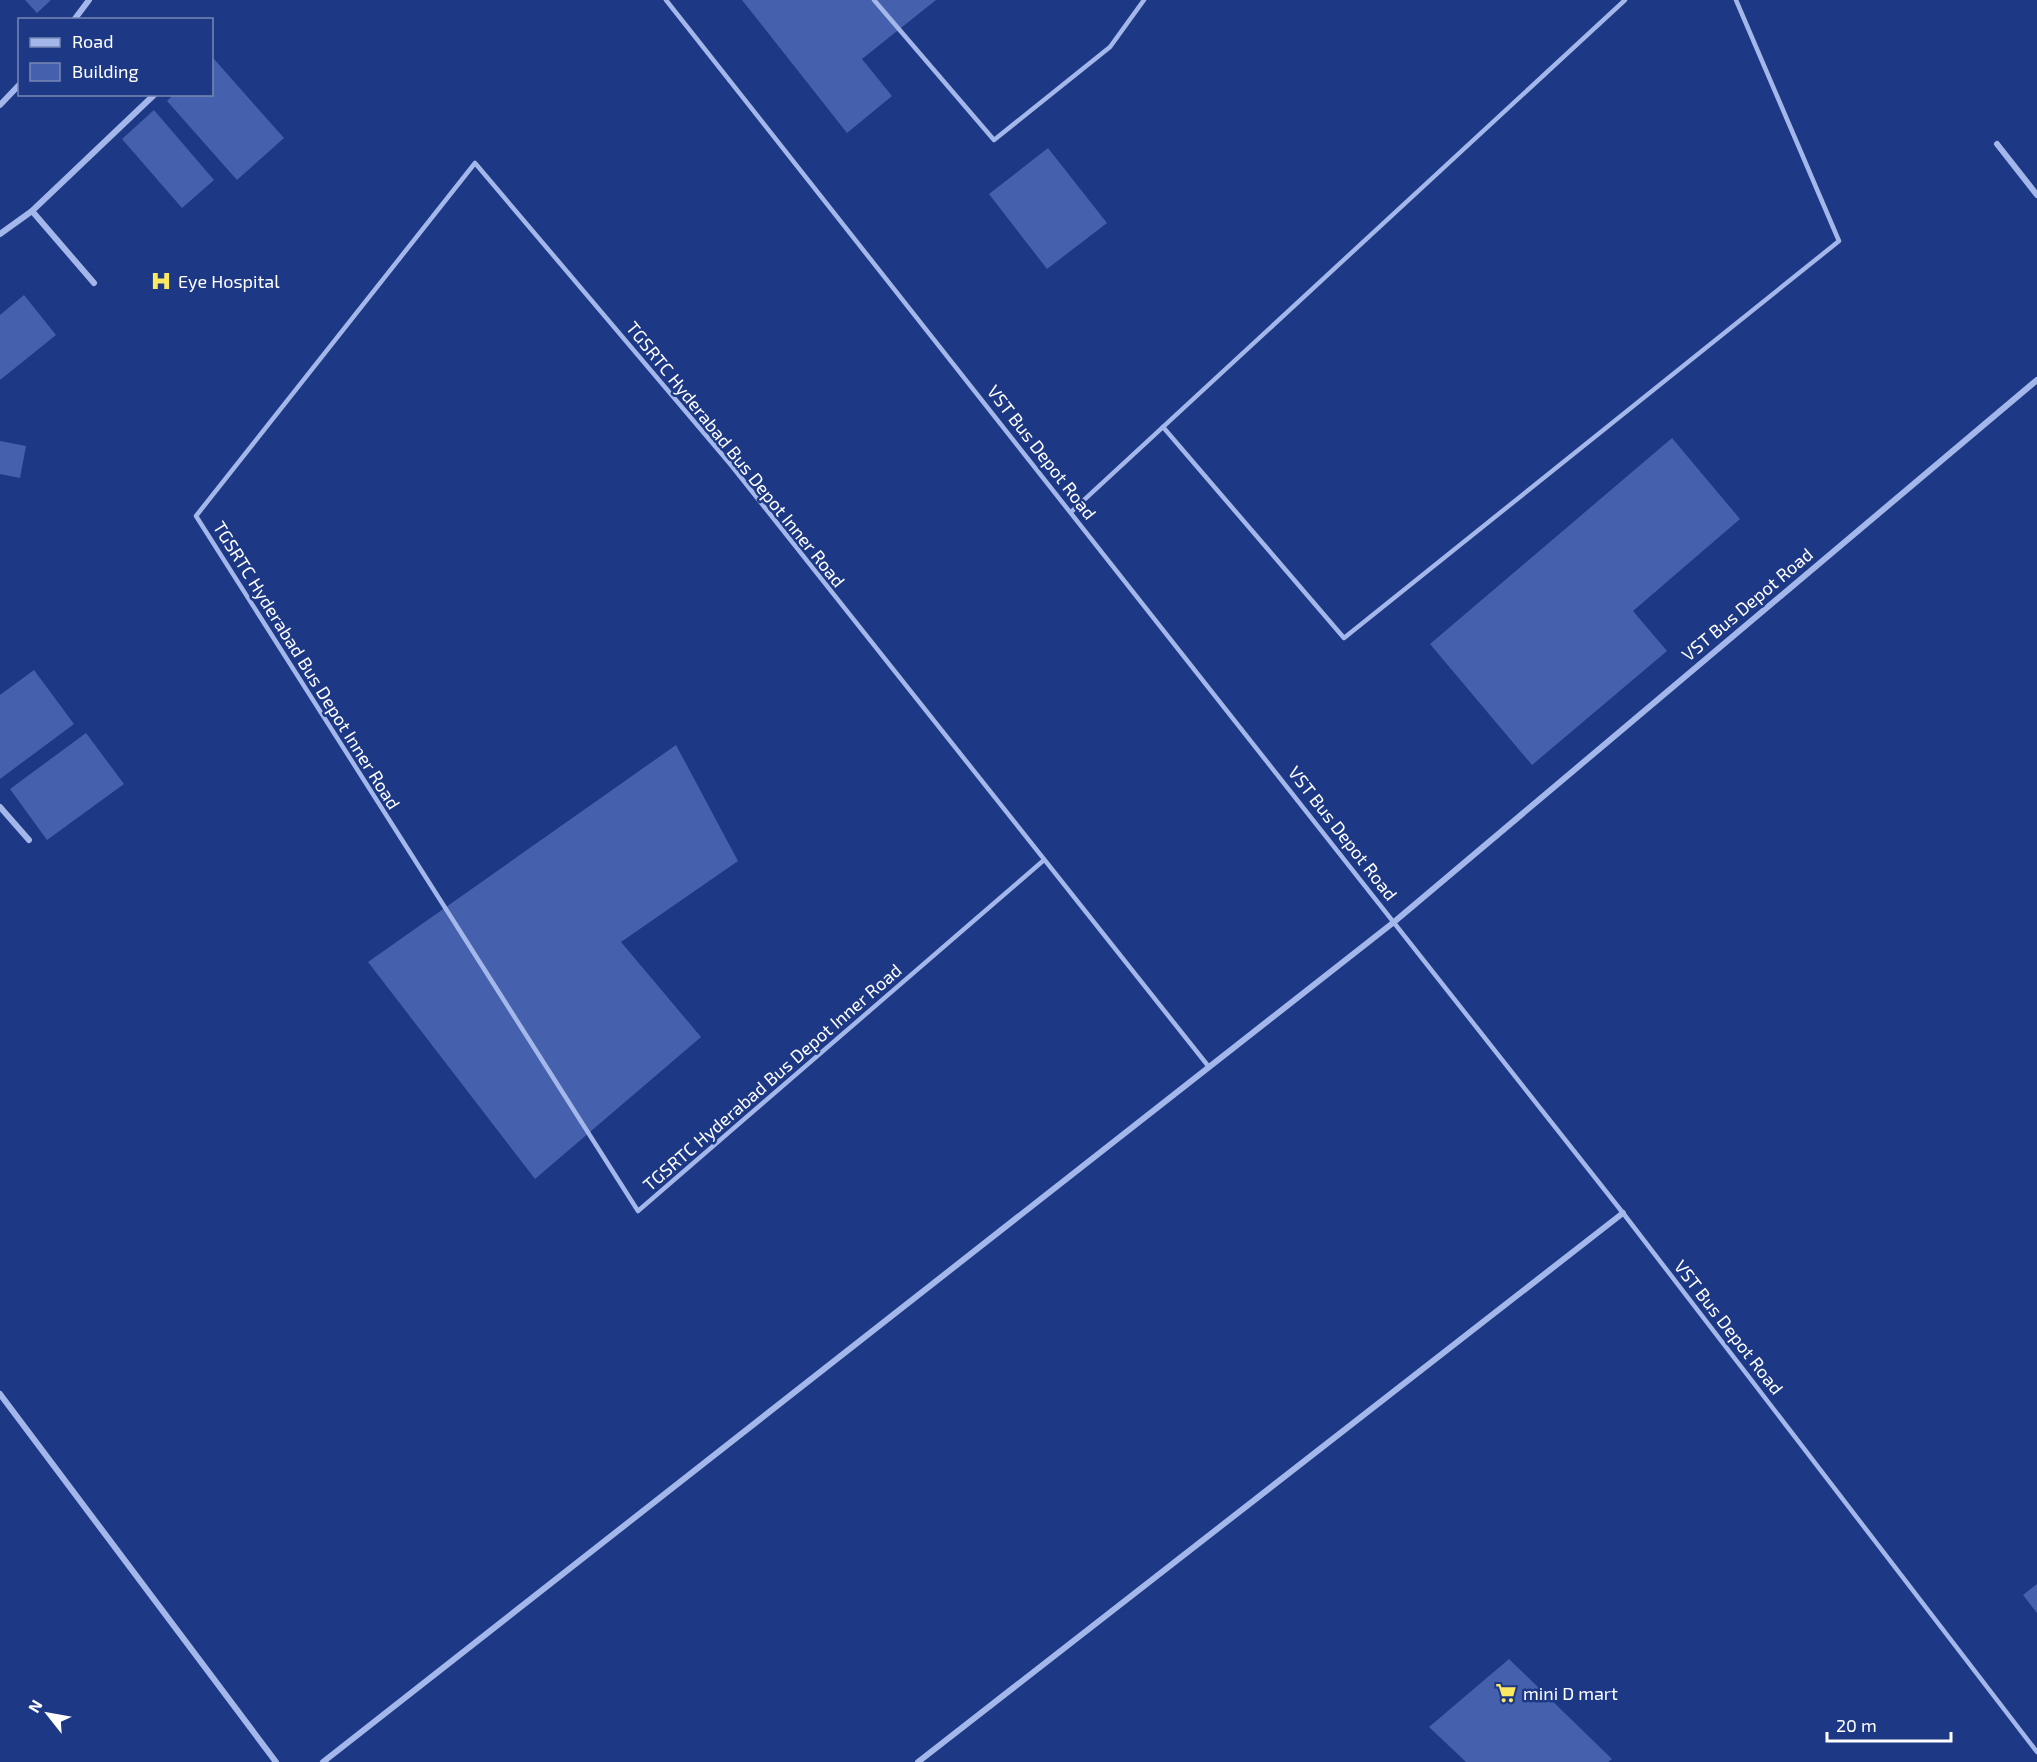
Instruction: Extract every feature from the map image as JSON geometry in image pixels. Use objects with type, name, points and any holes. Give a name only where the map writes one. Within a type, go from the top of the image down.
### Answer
[{"type":"street","points":[[75,18],[88,0]]},
{"type":"street","points":[[0,105],[18,86]]},
{"type":"street","points":[[0,234],[33,211],[153,96]]},
{"type":"street","points":[[1997,144],[2037,195]]},
{"type":"street","points":[[33,211],[94,283]]},
{"type":"street","name":"VST Bus Depot Road","points":[[1394,922],[2037,380]]},
{"type":"street","points":[[0,807],[29,840]]},
{"type":"street","points":[[323,1762],[1394,922]]},
{"type":"street","points":[[918,1762],[1623,1213]]},
{"type":"street","points":[[0,1394],[276,1762]]},
{"type":"lane","name":"VST Bus Depot Road","points":[[666,0],[1623,1213],[2037,1752]]},
{"type":"lane","points":[[874,0],[994,140],[1110,47],[1144,0]]},
{"type":"lane","points":[[1071,512],[1625,0]]},
{"type":"lane","points":[[1163,427],[1344,638],[1839,241],[1736,0]]},
{"type":"lane","name":"TGSRTC Hyderabad Bus Depot Inner Road","points":[[1044,860],[638,1211],[196,516],[476,163],[731,465],[1209,1067]]},
{"type":"building","points":[[25,0],[51,0],[37,13]]},
{"type":"building","points":[[742,0],[936,0],[862,59],[892,96],[847,133]]},
{"type":"building","points":[[214,59],[284,138],[237,180],[167,101],[172,96],[213,96]]},
{"type":"building","points":[[154,110],[214,180],[182,208],[122,139]]},
{"type":"building","points":[[1048,148],[1107,223],[1047,269],[989,194]]},
{"type":"building","points":[[24,295],[56,335],[0,380],[0,315]]},
{"type":"building","points":[[1672,438],[1740,519],[1633,611],[1667,651],[1532,765],[1430,644]]},
{"type":"building","points":[[0,441],[26,446],[20,478],[0,474]]},
{"type":"building","points":[[34,670],[74,724],[0,779],[0,695]]},
{"type":"building","points":[[86,733],[124,784],[47,840],[10,789]]},
{"type":"building","points":[[676,745],[738,861],[621,942],[701,1037],[535,1179],[368,962]]},
{"type":"building","points":[[2037,1584],[2037,1613],[2023,1595]]},
{"type":"building","name":"mini D mart","points":[[1509,1659],[1612,1759],[1608,1762],[1466,1762],[1429,1727]]},
{"type":"place","name":"Eye Hospital","points":[[161,281]]},
{"type":"place","name":"mini D mart","points":[[1506,1693]]}]
